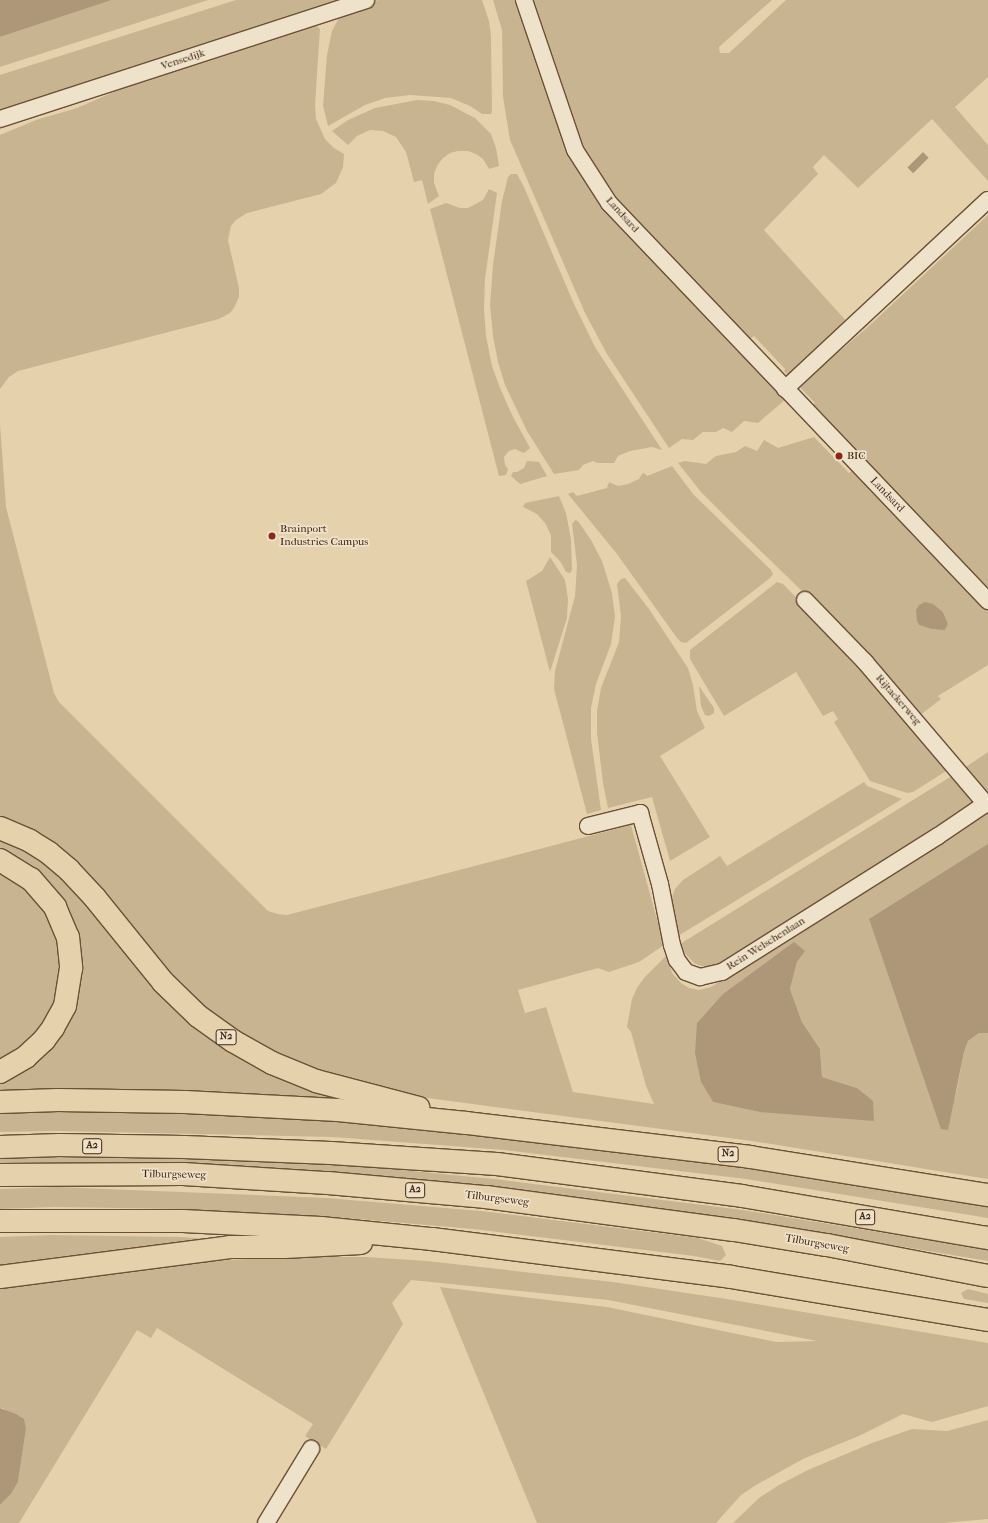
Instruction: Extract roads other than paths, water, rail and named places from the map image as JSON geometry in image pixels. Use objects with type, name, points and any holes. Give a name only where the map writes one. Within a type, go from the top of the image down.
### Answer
[{"type":"highway","name":"N2","points":[[0,828],[36,845],[49,853],[70,870],[95,898],[147,964],[177,997],[214,1028],[244,1048],[278,1066],[316,1081],[374,1095],[466,1123]]},
{"type":"highway","points":[[0,860],[31,879],[55,908],[68,937],[71,968],[65,1006],[53,1028],[44,1040],[26,1057],[0,1072]]},
{"type":"highway","name":"N2","points":[[0,1102],[58,1100],[185,1102],[338,1110],[466,1123],[750,1157],[988,1196]]},
{"type":"highway","name":"A2","points":[[0,1147],[59,1145],[184,1147],[331,1153],[498,1164],[742,1196],[988,1238]]},
{"type":"highway","name":"Tilburgseweg","points":[[0,1175],[57,1173],[190,1175],[328,1182],[486,1197],[827,1244],[988,1276]]},
{"type":"highway","points":[[0,1220],[182,1221],[321,1228],[432,1239],[731,1277],[988,1320]]},
{"type":"highway","points":[[0,1277],[230,1247],[284,1247],[432,1239]]},
{"type":"street","name":"Vensedijk","points":[[0,119],[366,0]]},
{"type":"street","name":"Landsard","points":[[524,0],[575,150],[609,203],[988,601]]},
{"type":"street","points":[[785,389],[988,200]]},
{"type":"street","name":"Rijtackerweg","points":[[804,600],[875,673],[987,803]]},
{"type":"street","name":"Rein Welschenlaan","points":[[588,826],[640,813],[660,884],[672,945],[677,960],[686,972],[700,977],[722,972],[987,803]]},
{"type":"street","points":[[266,1523],[311,1449]]},
{"type":"place","name":"BIC","points":[[839,456]]},
{"type":"place","name":"Brainport Industries Campus","points":[[272,536]]}]
